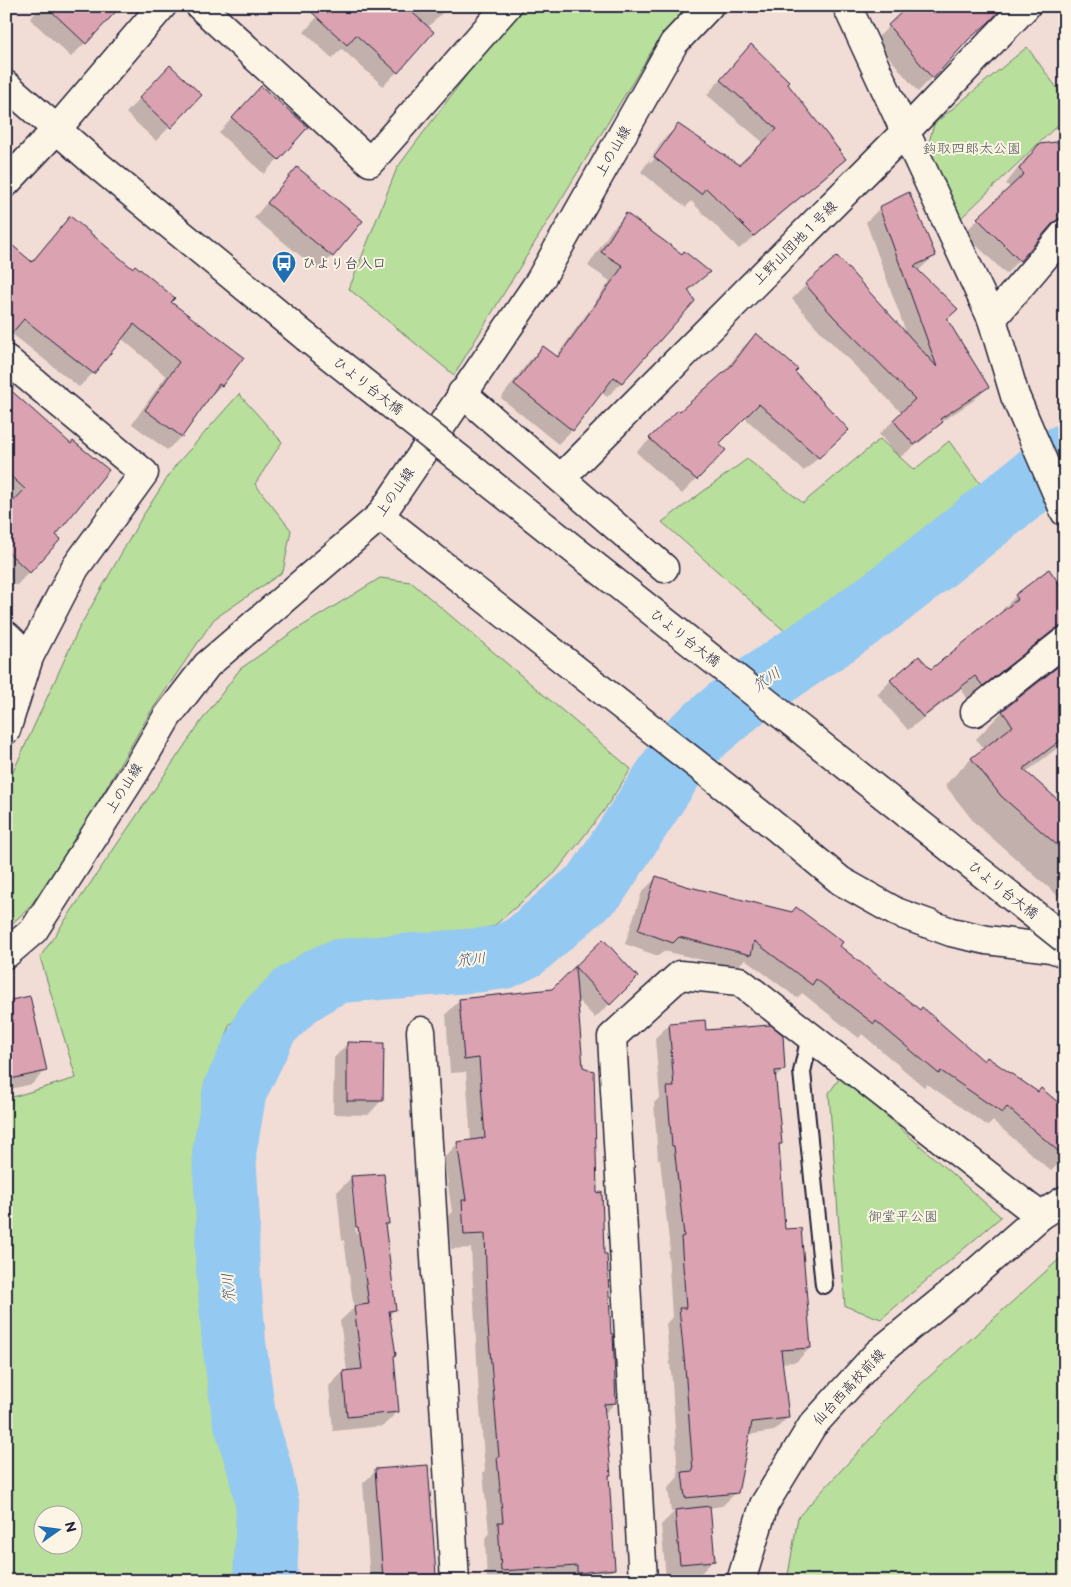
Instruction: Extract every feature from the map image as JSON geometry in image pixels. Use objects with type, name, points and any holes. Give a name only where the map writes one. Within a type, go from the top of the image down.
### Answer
[{"type":"street","points":[[6,183],[56,130],[162,6]]},
{"type":"street","points":[[200,6],[370,162],[507,6]]},
{"type":"street","name":"上の山線","points":[[6,954],[34,930],[135,772],[167,717],[207,664],[380,516],[538,282],[674,43],[709,6]]},
{"type":"street","points":[[847,6],[992,319],[1015,396],[1065,512]]},
{"type":"street","name":"上野山団地１号線","points":[[561,478],[905,132],[1026,6]]},
{"type":"street","name":"ひより台大橋","points":[[6,85],[56,130],[306,337],[1065,939]]},
{"type":"street","points":[[992,319],[1065,233]]},
{"type":"street","points":[[6,359],[144,473],[75,568],[29,658],[6,730]]},
{"type":"street","points":[[462,392],[664,568]]},
{"type":"street","points":[[380,516],[760,814],[841,881],[896,912],[951,932],[987,940],[1050,948],[1065,953]]},
{"type":"street","points":[[6,635],[29,658]]},
{"type":"street","points":[[975,712],[1065,641]]},
{"type":"street","points":[[643,1581],[612,1037],[680,975],[739,981],[1040,1216]]},
{"type":"street","points":[[421,1031],[456,1581]]},
{"type":"street","name":"仙台西高校前線","points":[[741,1581],[764,1505],[812,1426],[878,1353],[966,1281],[1040,1216],[1065,1200]]},
{"type":"lane","points":[[810,1036],[802,1072],[824,1285]]},
{"type":"green space","points":[[528,6],[689,6],[659,39],[454,375],[349,289],[397,168],[491,42]]},
{"type":"green space","name":"鈎取四郎太公園","points":[[1027,47],[1065,99],[1065,118],[960,219],[926,153],[934,124]]},
{"type":"green space","points":[[239,394],[282,442],[255,484],[291,530],[283,572],[214,619],[150,713],[80,833],[29,908],[6,929],[6,787],[79,628],[142,517],[175,466]]},
{"type":"green space","points":[[880,439],[914,470],[949,441],[984,489],[798,643],[662,522],[747,459],[803,503]]},
{"type":"green space","points":[[380,578],[411,582],[631,769],[603,812],[555,873],[494,926],[391,951],[304,966],[229,1025],[197,1159],[246,1581],[6,1581],[6,1099],[76,1078],[40,957],[202,720],[240,669],[294,631]]},
{"type":"green space","name":"御堂平公園","points":[[841,1076],[1001,1217],[881,1319],[845,1306],[829,1093]]},
{"type":"green space","points":[[1065,1254],[1065,1581],[787,1581],[798,1517],[920,1385]]},
{"type":"building","points":[[46,6],[121,6],[86,44]]},
{"type":"building","points":[[305,6],[405,6],[434,32],[398,73],[356,35],[347,45]]},
{"type":"building","points":[[908,6],[1004,6],[969,39],[933,79],[888,25]]},
{"type":"building","points":[[751,44],[789,81],[787,83],[846,159],[754,236],[706,188],[701,194],[654,157],[678,124],[739,165],[777,129],[720,80]]},
{"type":"building","points":[[170,65],[202,95],[171,128],[139,98]]},
{"type":"building","points":[[261,86],[308,127],[279,160],[232,118]]},
{"type":"building","points":[[1065,141],[1065,218],[1053,223],[1020,261],[977,218],[1024,174],[1019,169],[1039,144]]},
{"type":"building","points":[[297,167],[363,221],[333,257],[267,203]]},
{"type":"building","points":[[909,192],[936,256],[914,266],[958,309],[947,319],[989,387],[940,419],[943,422],[914,445],[893,420],[915,399],[833,316],[805,284],[837,256],[937,367],[879,207]]},
{"type":"building","points":[[626,213],[682,254],[684,251],[710,272],[688,290],[695,301],[622,383],[614,377],[573,431],[514,384],[543,346],[558,357],[623,266],[601,252]]},
{"type":"building","points":[[70,216],[132,268],[135,265],[175,298],[171,302],[244,357],[222,386],[219,384],[182,437],[145,410],[179,362],[134,324],[94,374],[24,319],[6,340],[6,240],[32,262]]},
{"type":"building","points":[[756,333],[798,369],[795,372],[849,430],[819,458],[759,404],[719,444],[726,450],[697,480],[649,438],[678,410],[680,411],[731,366]]},
{"type":"building","points":[[6,386],[71,444],[73,441],[109,470],[56,535],[61,539],[30,573],[6,550],[6,509],[25,489],[6,472]]},
{"type":"building","points":[[1049,569],[1065,592],[1065,625],[1055,629],[983,686],[975,676],[923,717],[890,680],[919,656],[931,669],[1018,599],[1015,595]]},
{"type":"building","points":[[1060,665],[1065,671],[1065,737],[1023,769],[1065,806],[1065,852],[1001,796],[971,758],[1013,726],[1002,711]]},
{"type":"building","points":[[656,876],[686,886],[792,912],[796,907],[843,942],[840,946],[920,1010],[922,1007],[984,1061],[987,1057],[1038,1092],[1041,1088],[1065,1108],[1065,1157],[1007,1107],[1002,1113],[941,1071],[939,1074],[876,1021],[874,1024],[816,979],[812,985],[754,941],[751,955],[679,937],[673,943],[638,930]]},
{"type":"building","points":[[603,939],[638,977],[610,1005],[575,967],[583,1067],[594,1071],[597,1193],[602,1192],[604,1254],[607,1254],[611,1334],[613,1334],[616,1403],[604,1404],[611,1475],[609,1475],[615,1569],[577,1573],[577,1566],[501,1571],[498,1522],[503,1522],[488,1327],[485,1234],[464,1235],[462,1200],[466,1200],[457,1142],[485,1138],[479,1058],[464,1060],[459,999],[552,989]]},
{"type":"building","points":[[30,996],[47,1071],[6,1080],[6,1001]]},
{"type":"building","points":[[705,1020],[706,1030],[771,1025],[783,1035],[785,1070],[775,1071],[782,1144],[779,1144],[785,1229],[801,1228],[811,1348],[781,1350],[789,1418],[752,1422],[738,1493],[685,1498],[682,1472],[693,1471],[679,1308],[686,1308],[681,1237],[684,1236],[674,1146],[672,1146],[667,1087],[674,1087],[669,1023]]},
{"type":"building","points":[[347,1042],[384,1043],[383,1101],[347,1101]]},
{"type":"building","points":[[384,1174],[389,1224],[385,1224],[396,1310],[389,1311],[396,1355],[394,1356],[399,1412],[347,1417],[343,1371],[362,1369],[354,1306],[369,1304],[358,1227],[356,1227],[351,1176]]},
{"type":"building","points":[[428,1465],[436,1575],[383,1579],[375,1469]]},
{"type":"building","points":[[710,1506],[715,1561],[680,1564],[675,1510]]},
{"type":"waterway","name":"笊川","points":[[265,1581],[268,1508],[260,1470],[244,1416],[234,1343],[227,1253],[228,1221],[224,1153],[235,1090],[267,1024],[295,996],[321,979],[339,971],[481,960],[503,957],[524,947],[596,885],[688,744],[751,691],[891,594],[1065,456]]},
{"type":"place","name":"ひより台入口","points":[[284,284]]}]
